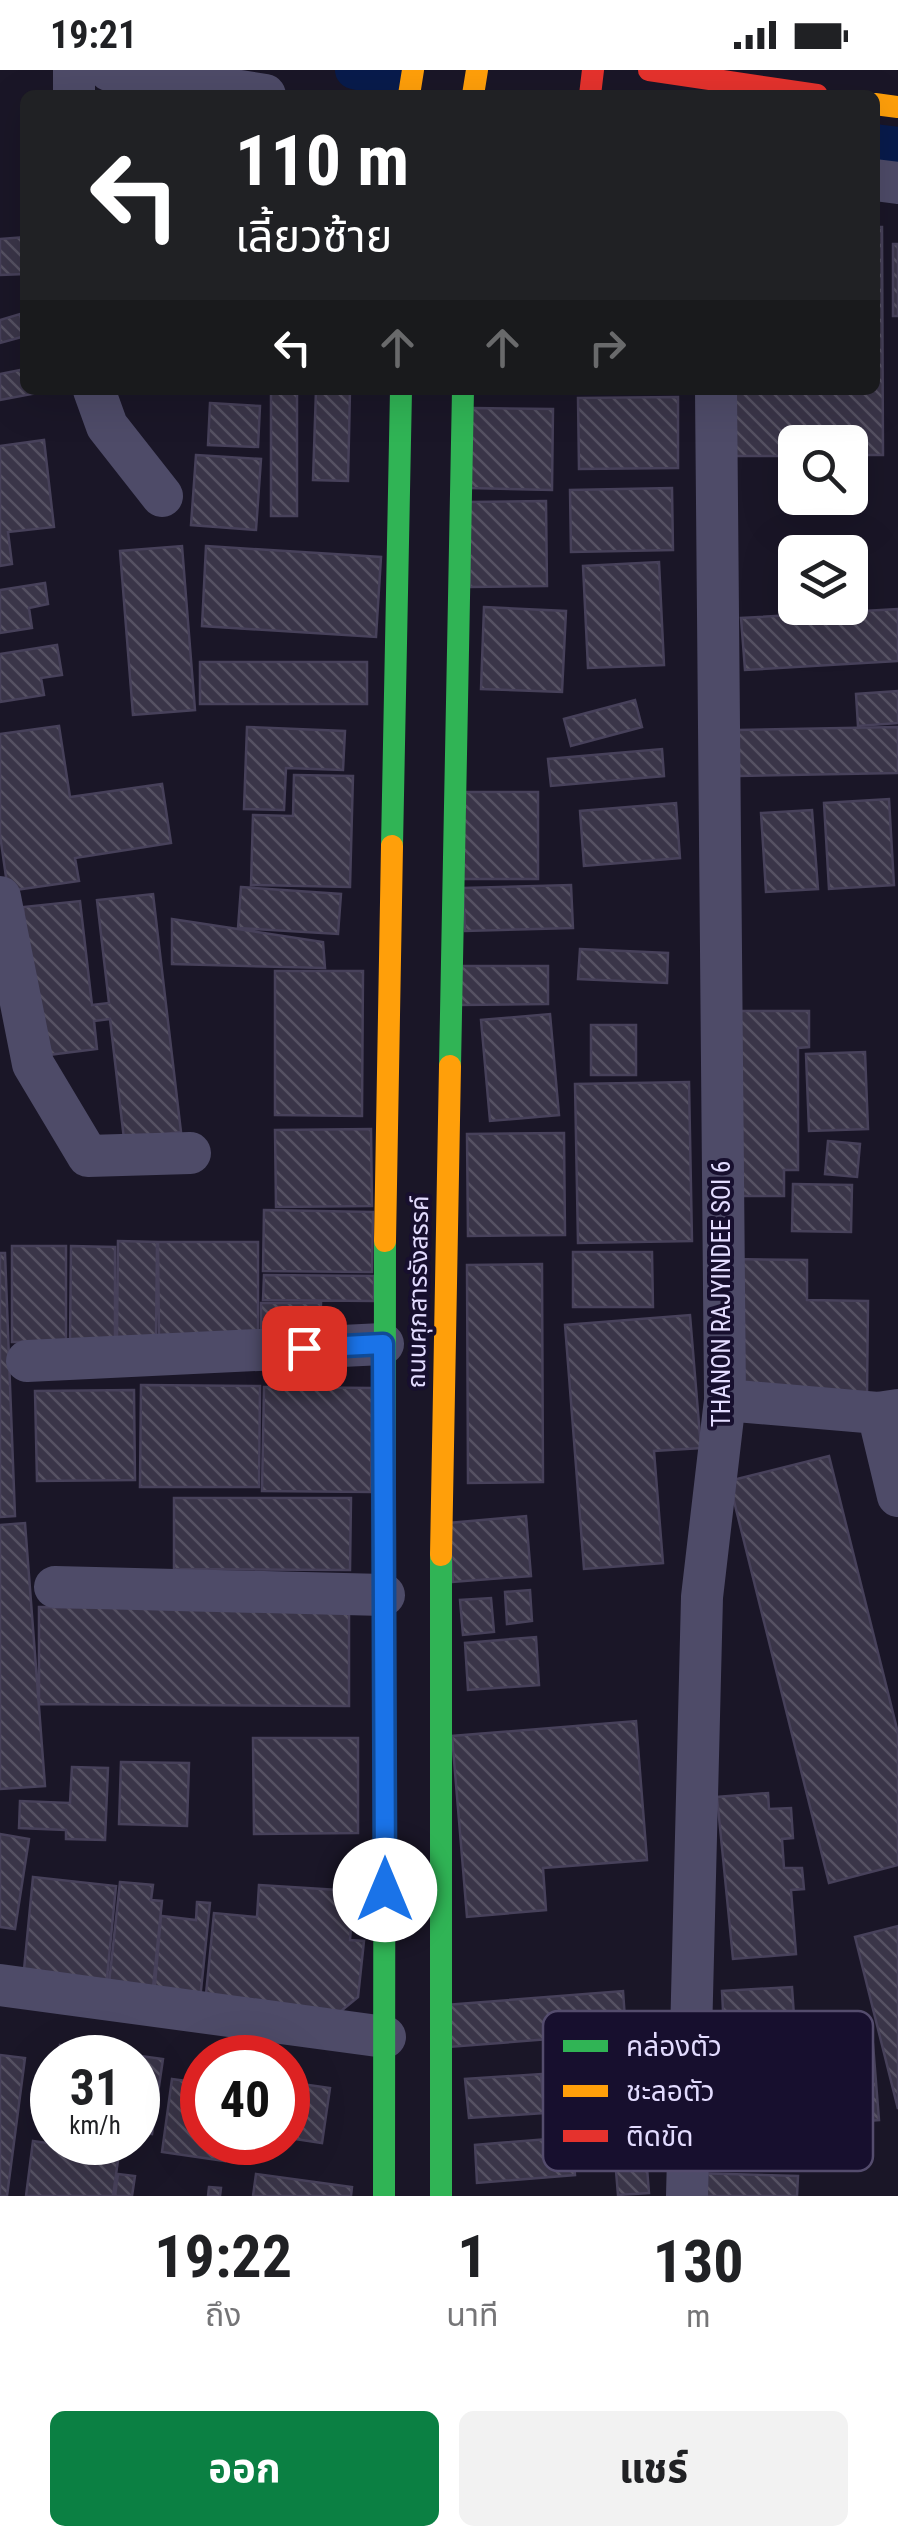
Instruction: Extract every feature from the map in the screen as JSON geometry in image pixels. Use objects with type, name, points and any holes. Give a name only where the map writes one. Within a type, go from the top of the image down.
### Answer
[{"type":"street","points":[[109,70],[234,90]]},
{"type":"street","points":[[649,70],[783,90]]},
{"type":"street","points":[[96,395],[107,426],[162,496]]},
{"type":"street","name":"ถนนศุภสารรังสรรค์","points":[[384,2196],[383,1344],[401,395]]},
{"type":"street","name":"ถนนศุภสารรังสรรค์","points":[[441,2196],[439,1642],[463,395]]},
{"type":"street","name":"THANON RAJYINDEE SOI 6","points":[[692,2011],[702,1597],[724,1400],[716,395]]},
{"type":"street","points":[[0,897],[34,1064],[88,1156],[190,1153]]},
{"type":"street","points":[[27,1360],[383,1344]]},
{"type":"street","points":[[724,1400],[888,1411],[898,1496]]},
{"type":"street","points":[[55,1587],[384,1595]]},
{"type":"street","points":[[0,1984],[385,2037]]},
{"type":"street","name":"THANON RAJYINDEE SOI 6","points":[[687,2196],[688,2171]]},
{"type":"building","points":[[882,227],[883,455],[868,455],[868,425],[778,425],[778,456],[728,456],[727,395],[880,395]]},
{"type":"building","points":[[20,237],[20,274],[0,275],[0,239]]},
{"type":"building","points":[[893,244],[898,244],[898,316],[893,316]]},
{"type":"building","points":[[20,314],[20,337],[0,343],[0,320]]},
{"type":"building","points":[[20,370],[20,395],[27,395],[0,400],[0,374]]},
{"type":"building","points":[[271,395],[297,395],[297,516],[271,516]]},
{"type":"building","points":[[316,395],[350,395],[348,481],[313,480]]},
{"type":"building","points":[[678,397],[678,468],[579,469],[578,398]]},
{"type":"building","points":[[210,403],[260,406],[258,447],[208,445]]},
{"type":"building","points":[[472,408],[553,409],[552,490],[470,488]]},
{"type":"building","points":[[44,440],[54,527],[8,532],[12,564],[0,566],[0,446]]},
{"type":"building","points":[[196,455],[261,459],[256,530],[191,525]]},
{"type":"building","points":[[672,488],[673,550],[571,552],[570,490]]},
{"type":"building","points":[[546,501],[547,586],[470,587],[469,502]]},
{"type":"building","points":[[182,546],[195,710],[133,715],[120,551]]},
{"type":"building","points":[[206,546],[381,557],[376,637],[202,626]]},
{"type":"building","points":[[659,562],[664,665],[588,668],[583,566]]},
{"type":"building","points":[[45,583],[48,604],[29,608],[32,628],[0,633],[0,590]]},
{"type":"building","points":[[484,607],[566,611],[562,692],[481,689]]},
{"type":"building","points":[[898,609],[898,661],[745,670],[741,618],[778,616],[778,625],[868,625],[868,611]]},
{"type":"building","points":[[57,645],[62,675],[41,678],[44,695],[0,702],[0,654]]},
{"type":"building","points":[[200,662],[367,662],[367,704],[200,704]]},
{"type":"building","points":[[898,691],[898,723],[858,726],[856,694]]},
{"type":"building","points":[[635,700],[642,727],[571,746],[564,719]]},
{"type":"building","points":[[59,726],[70,797],[162,784],[171,843],[75,858],[79,881],[8,891],[0,835],[0,734]]},
{"type":"building","points":[[247,727],[345,731],[343,770],[286,768],[284,810],[244,809]]},
{"type":"building","points":[[898,727],[898,773],[739,776],[738,730]]},
{"type":"building","points":[[662,749],[664,776],[551,786],[548,759]]},
{"type":"building","points":[[294,775],[353,776],[350,887],[251,885],[253,815],[293,816]]},
{"type":"building","points":[[461,792],[538,792],[538,879],[461,879]]},
{"type":"building","points":[[889,799],[894,885],[829,889],[824,803]]},
{"type":"building","points":[[676,803],[680,858],[584,866],[580,811]]},
{"type":"building","points":[[812,810],[818,889],[766,892],[761,813]]},
{"type":"building","points":[[571,885],[573,928],[465,931],[463,888]]},
{"type":"building","points":[[241,887],[341,894],[338,934],[238,928]]},
{"type":"building","points":[[153,894],[181,1132],[124,1139],[110,1019],[94,1021],[97,1049],[40,1056],[23,907],[80,901],[92,1005],[109,1003],[97,900]]},
{"type":"building","points":[[172,919],[323,942],[325,968],[172,964]]},
{"type":"building","points":[[580,949],[668,953],[667,983],[578,979]]},
{"type":"building","points":[[459,966],[548,966],[548,1004],[460,1005]]},
{"type":"building","points":[[275,971],[363,971],[362,1116],[275,1115]]},
{"type":"building","points":[[730,1011],[809,1011],[809,1047],[798,1048],[798,1170],[784,1170],[784,1196],[730,1196]]},
{"type":"building","points":[[550,1014],[559,1115],[490,1121],[481,1020]]},
{"type":"building","points":[[591,1025],[636,1025],[636,1075],[591,1075]]},
{"type":"building","points":[[865,1052],[868,1129],[809,1131],[806,1054]]},
{"type":"building","points":[[689,1082],[692,1241],[578,1243],[575,1084]]},
{"type":"building","points":[[371,1129],[372,1206],[276,1207],[275,1130]]},
{"type":"building","points":[[564,1133],[565,1235],[468,1236],[467,1134]]},
{"type":"building","points":[[828,1141],[860,1144],[857,1177],[825,1174]]},
{"type":"building","points":[[793,1184],[852,1185],[851,1232],[792,1231]]},
{"type":"building","points":[[264,1210],[373,1212],[372,1272],[263,1271]]},
{"type":"building","points":[[118,1241],[157,1242],[156,1338],[117,1338]]},
{"type":"building","points":[[158,1242],[258,1242],[258,1338],[159,1338]]},
{"type":"building","points":[[12,1246],[66,1246],[66,1342],[12,1342]]},
{"type":"building","points":[[71,1246],[115,1247],[115,1343],[70,1343]]},
{"type":"building","points":[[573,1252],[652,1252],[653,1307],[573,1307]]},
{"type":"building","points":[[0,1253],[5,1253],[15,1516],[0,1517]]},
{"type":"building","points":[[729,1259],[807,1260],[807,1300],[868,1301],[867,1398],[727,1396]]},
{"type":"building","points":[[542,1264],[543,1482],[468,1483],[467,1265]]},
{"type":"building","points":[[264,1275],[374,1276],[374,1301],[263,1300]]},
{"type":"building","points":[[261,1303],[321,1303],[320,1334],[261,1333]]},
{"type":"building","points":[[690,1315],[701,1448],[654,1451],[663,1563],[584,1569],[565,1325]]},
{"type":"building","points":[[141,1385],[260,1386],[259,1487],[140,1487]]},
{"type":"building","points":[[264,1387],[372,1388],[371,1492],[262,1491]]},
{"type":"building","points":[[134,1390],[135,1480],[37,1481],[35,1391]]},
{"type":"building","points":[[829,1456],[898,1733],[898,1865],[829,1883],[729,1481]]},
{"type":"building","points":[[174,1498],[351,1498],[350,1570],[174,1569]]},
{"type":"building","points":[[526,1516],[531,1576],[453,1582],[449,1523]]},
{"type":"building","points":[[25,1523],[45,1786],[0,1789],[0,1525]]},
{"type":"building","points":[[530,1590],[532,1621],[507,1624],[505,1592]]},
{"type":"building","points":[[491,1598],[494,1632],[463,1635],[460,1600]]},
{"type":"building","points":[[39,1607],[349,1608],[349,1706],[39,1704]]},
{"type":"building","points":[[536,1637],[539,1685],[468,1690],[465,1643]]},
{"type":"building","points":[[636,1721],[647,1860],[543,1868],[546,1910],[467,1917],[452,1736]]},
{"type":"building","points":[[253,1738],[358,1738],[358,1833],[254,1834]]},
{"type":"building","points":[[121,1762],[189,1763],[187,1826],[119,1824]]},
{"type":"building","points":[[72,1767],[108,1768],[105,1840],[66,1839],[66,1830],[19,1828],[20,1801],[70,1803]]},
{"type":"building","points":[[768,1793],[769,1809],[791,1808],[793,1838],[782,1839],[784,1868],[802,1868],[804,1889],[791,1890],[796,1954],[733,1959],[717,1797]]},
{"type":"building","points":[[0,1834],[29,1839],[15,1929],[0,1927]]},
{"type":"building","points":[[33,1877],[116,1886],[106,1988],[23,1980]]},
{"type":"building","points":[[120,1882],[153,1885],[151,1900],[162,1901],[152,1997],[108,1992]]},
{"type":"building","points":[[259,1885],[354,1891],[350,1940],[364,1941],[358,1997],[335,2016],[205,2004],[214,1913],[257,1917]]},
{"type":"building","points":[[197,1902],[210,1903],[200,2000],[154,1996],[161,1916],[196,1920]]},
{"type":"building","points":[[898,1926],[898,2109],[855,1937]]},
{"type":"building","points":[[792,1987],[794,2011],[723,2011],[722,1991]]},
{"type":"building","points":[[623,1991],[624,2011],[543,2011],[543,2040],[449,2047],[446,2005]]},
{"type":"building","points":[[873,2044],[879,2120],[873,2120]]},
{"type":"building","points":[[0,2055],[25,2058],[7,2196],[0,2196]]},
{"type":"building","points":[[541,2074],[543,2113],[469,2118],[465,2079]]},
{"type":"building","points":[[172,2079],[180,2080],[180,2155],[162,2152]]},
{"type":"building","points":[[310,2085],[330,2088],[322,2143],[310,2141]]},
{"type":"building","points":[[543,2139],[543,2171],[575,2171],[575,2175],[477,2183],[475,2145]]},
{"type":"building","points":[[30,2165],[117,2165],[113,2196],[26,2196]]},
{"type":"building","points":[[616,2171],[647,2171],[649,2193],[618,2195]]},
{"type":"building","points":[[691,2173],[798,2176],[797,2196],[690,2196]]},
{"type":"building","points":[[118,2174],[135,2176],[132,2196],[115,2196]]},
{"type":"building","points":[[256,2174],[352,2187],[351,2196],[253,2196]]},
{"type":"building","points":[[209,2187],[221,2188],[220,2196],[208,2196]]},
{"type":"waterway","points":[[354,70],[395,80]]},
{"type":"waterway","points":[[880,144],[898,146]]},
{"type":"traffic: fast","points":[[392,846],[401,395]]},
{"type":"traffic: fast","points":[[450,1066],[463,395]]},
{"type":"traffic: fast","points":[[384,2196],[385,1241]]},
{"type":"traffic: fast","points":[[441,1555],[441,2196]]},
{"type":"traffic: slow","points":[[410,90],[413,70]]},
{"type":"traffic: slow","points":[[474,90],[477,70]]},
{"type":"traffic: slow","points":[[880,105],[898,107]]},
{"type":"traffic: slow","points":[[385,1241],[392,846]]},
{"type":"traffic: slow","points":[[441,1555],[450,1066]]},
{"type":"traffic: jam","points":[[591,90],[593,70]]},
{"type":"traffic: jam","points":[[649,70],[783,90]]},
{"type":"route","points":[[304,1348],[383,1344],[385,1890]]}]
